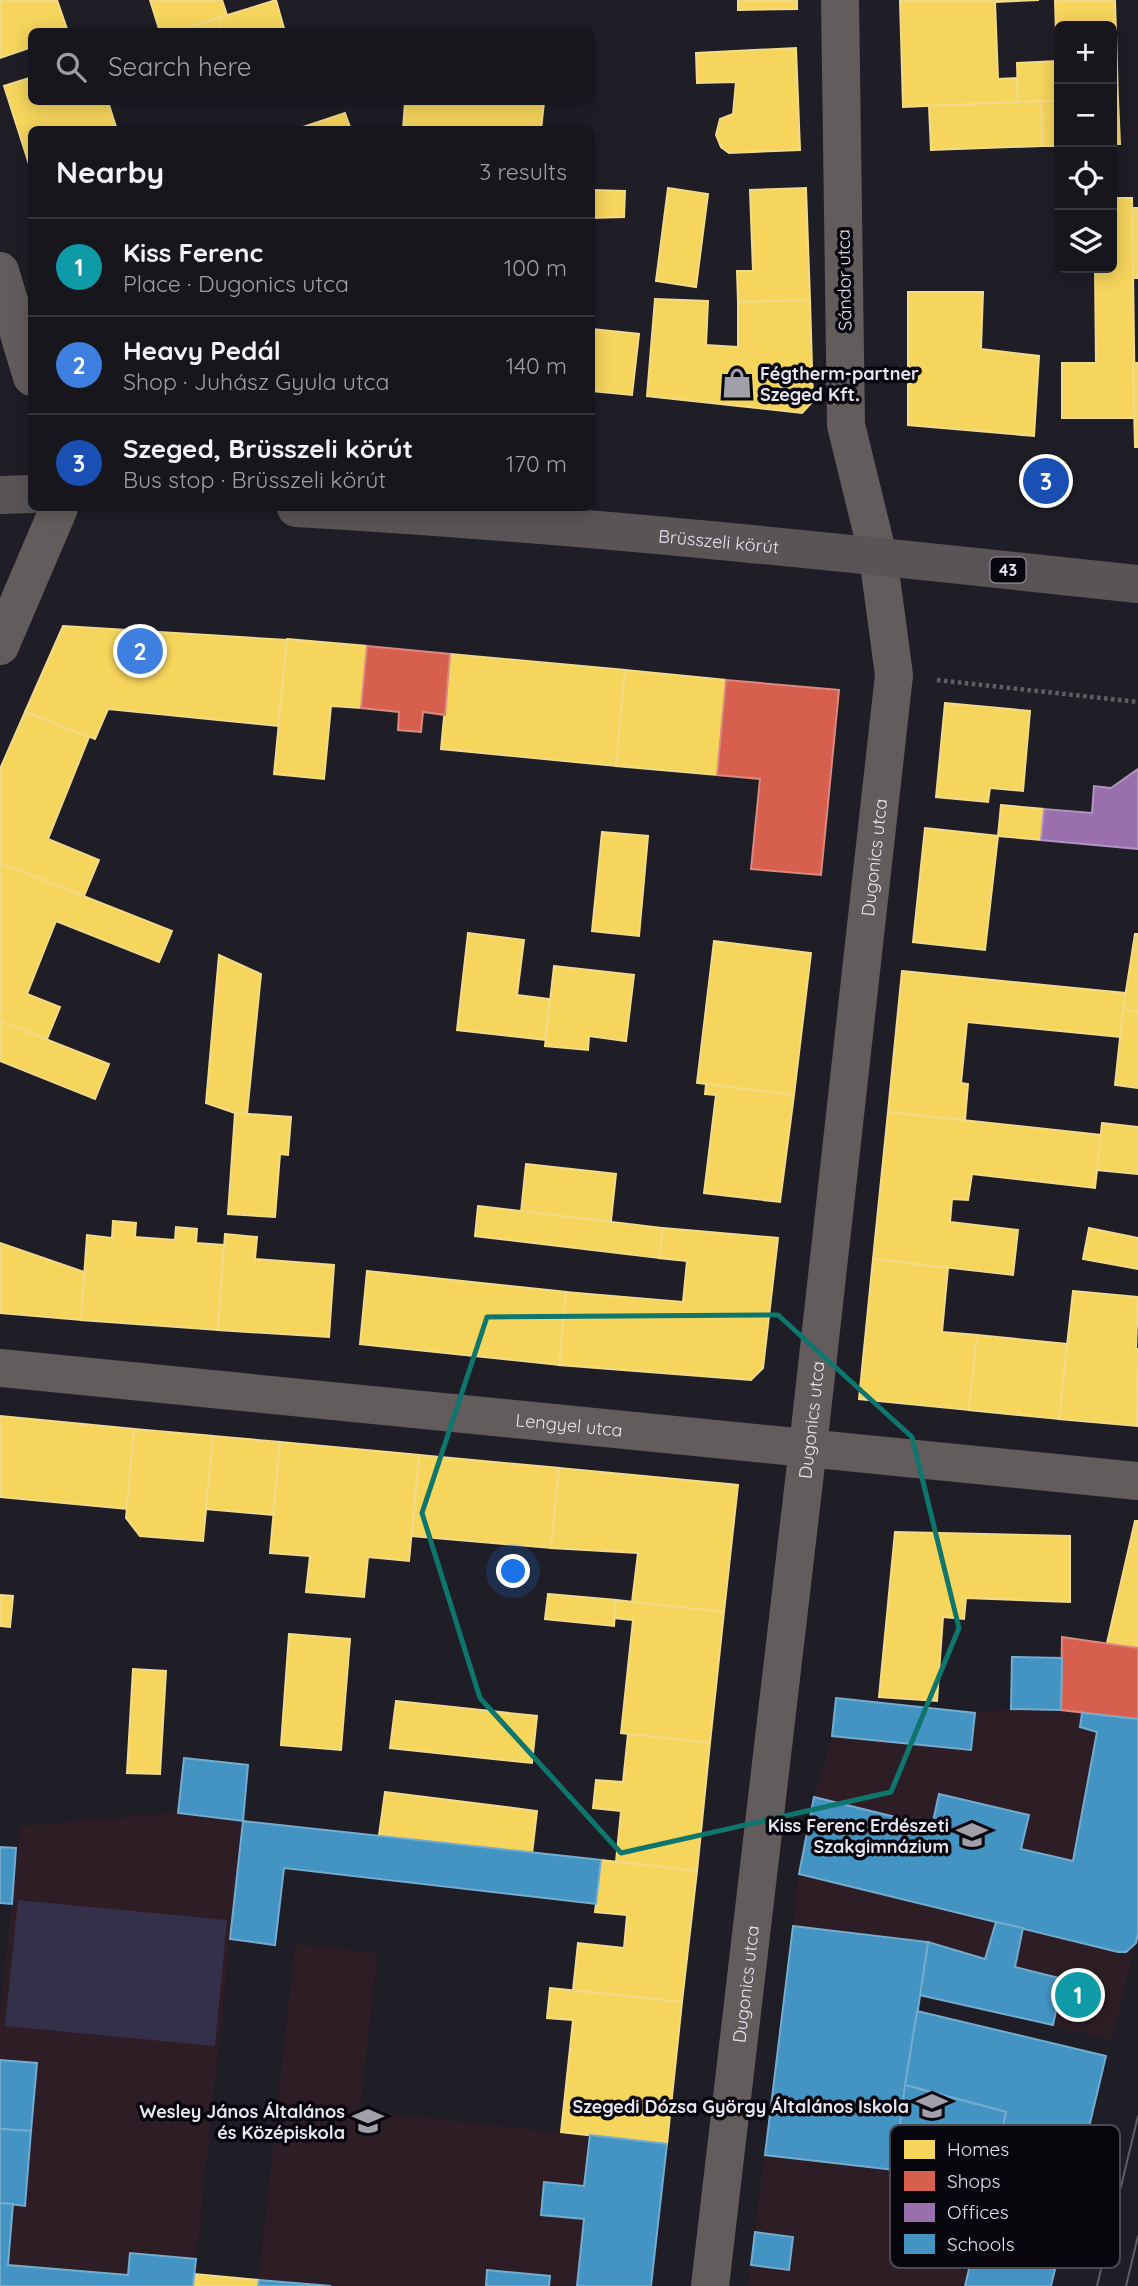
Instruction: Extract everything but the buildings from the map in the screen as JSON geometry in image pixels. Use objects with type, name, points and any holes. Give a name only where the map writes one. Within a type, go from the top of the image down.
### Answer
[{"type":"main road","points":[[0,495],[28,494]]},
{"type":"main road","name":"Brüsszeli körút","points":[[349,511],[473,518],[878,556],[1138,584]]},
{"type":"street","name":"Sándor utca","points":[[840,0],[846,425],[878,556]]},
{"type":"street","points":[[0,271],[28,364]]},
{"type":"street","points":[[0,646],[58,511]]},
{"type":"street","name":"Dugonics utca","points":[[710,2286],[808,1447],[894,675],[878,556]]},
{"type":"street","name":"Lengyel utca","points":[[0,1368],[1138,1481]]},
{"type":"path","points":[[894,675],[1138,702]]},
{"type":"highlighted area","points":[[778,1315],[912,1437],[959,1628],[891,1792],[621,1853],[480,1698],[422,1513],[487,1317]]},
{"type":"shaded area","points":[[836,1698],[974,1713],[1011,1709],[1061,1710],[1138,1719],[1138,1933],[1112,2040],[920,1995],[917,2011],[1106,2056],[1089,2125],[890,2125],[890,2268],[1054,2268],[1050,2286],[748,2286],[799,1874],[814,1797],[832,1736]]},
{"type":"shaded area","points":[[178,1813],[243,1821],[193,2286],[0,2286],[0,2009],[20,1826]]},
{"type":"shaded area","points":[[18,1900],[227,1920],[215,2046],[5,2026]]},
{"type":"shaded area","name":"Wesley János Általános és Középiskola","points":[[295,1944],[377,1953],[360,2111],[667,2144],[651,2286],[258,2286]]},
{"type":"tram line","points":[[1120,2191],[1138,2116]]},
{"type":"tram line","points":[[1126,2286],[1138,2236]]},
{"type":"tram line","points":[[1097,2286],[1101,2268]]},
{"type":"place","name":"Fégtherm-partner Szeged Kft.","points":[[737,383]]},
{"type":"place","name":"Szeged, Brüsszeli körút","points":[[1046,481]]},
{"type":"place","name":"Heavy Pedál","points":[[140,651]]},
{"type":"place","name":"Kiss Ferenc Erdészeti Szakgimnázium","points":[[972,1835]]},
{"type":"place","name":"Kiss Ferenc","points":[[1078,1995]]},
{"type":"place","name":"Szegedi Dózsa György Általános Iskola","points":[[932,2106]]},
{"type":"place","name":"Wesley János Általános és Középiskola","points":[[368,2121]]}]
